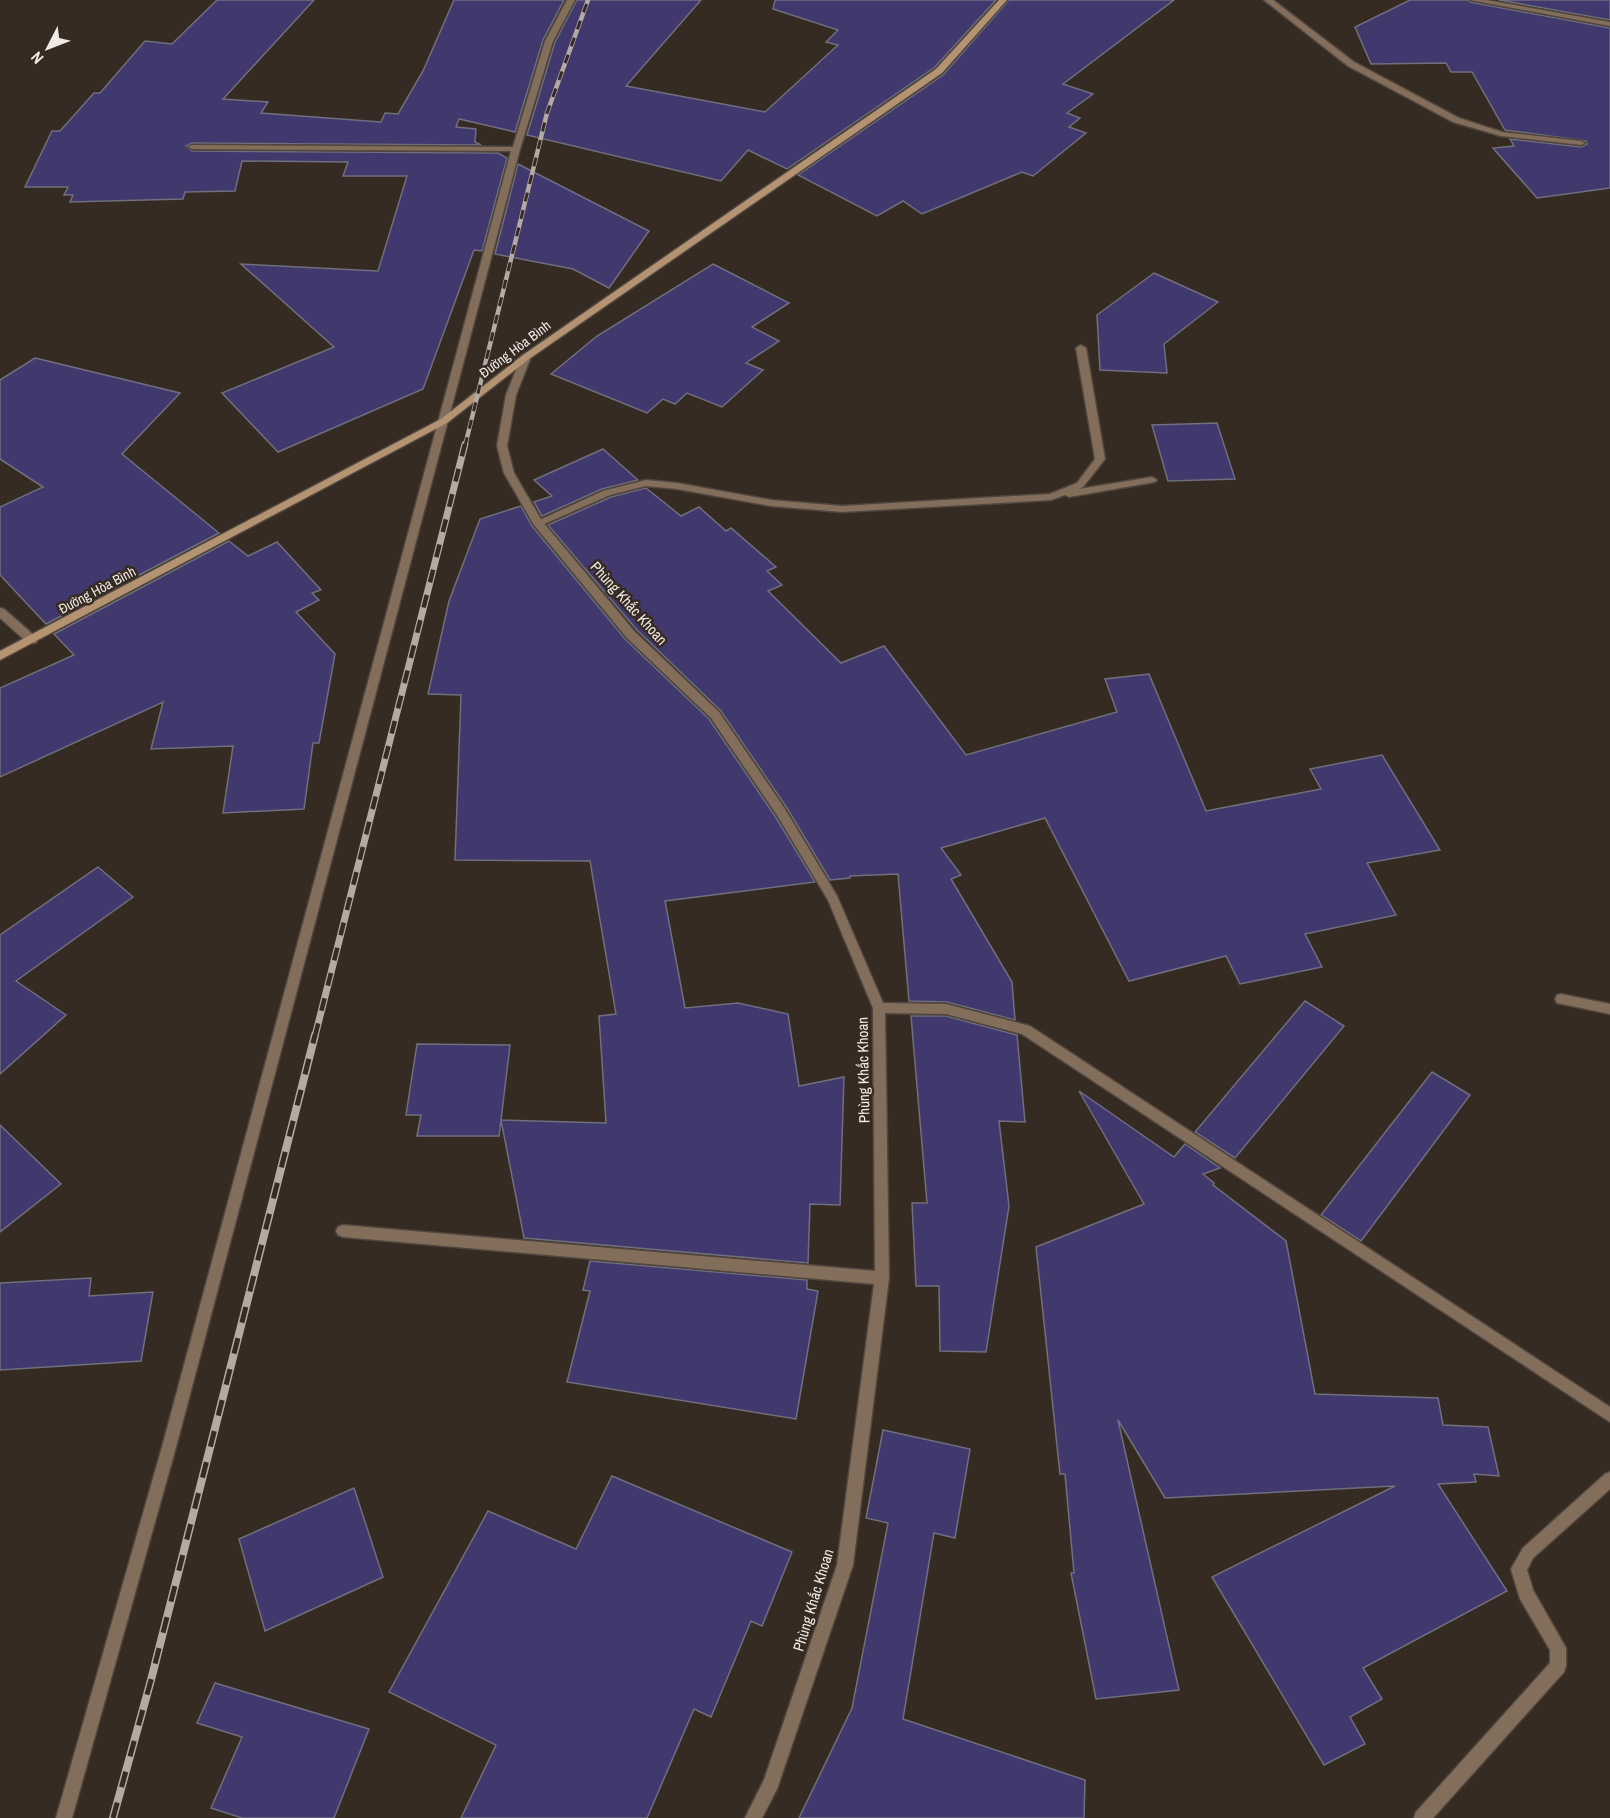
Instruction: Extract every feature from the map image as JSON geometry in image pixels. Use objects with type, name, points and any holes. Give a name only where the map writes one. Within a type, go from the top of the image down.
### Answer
[{"type":"street","points":[[64,1818],[172,1436],[516,149],[549,41],[571,0]]},
{"type":"street","name":"Đường Hòa Bình","points":[[0,656],[444,421],[526,357],[939,71],[1003,0]]},
{"type":"street","points":[[1268,0],[1351,64],[1456,120],[1501,134],[1581,144]]},
{"type":"street","points":[[1474,0],[1610,24]]},
{"type":"street","points":[[192,147],[516,149]]},
{"type":"street","points":[[1051,497],[1080,485],[1100,459],[1081,348]]},
{"type":"street","name":"Phùng Khắc Khoan","points":[[526,357],[511,395],[502,446],[509,473],[538,523],[631,635],[715,715],[781,812],[833,899],[879,1008],[882,1278],[845,1565],[771,1783],[753,1818]]},
{"type":"street","points":[[538,523],[627,487],[645,483],[670,485],[784,506],[842,509],[1051,497],[1152,480]]},
{"type":"street","points":[[0,612],[32,640]]},
{"type":"street","points":[[1561,999],[1610,1009]]},
{"type":"street","points":[[879,1008],[946,1009],[1026,1030],[1610,1415]]},
{"type":"street","points":[[343,1231],[882,1278]]},
{"type":"street","points":[[1422,1818],[1558,1666],[1558,1648],[1526,1593],[1519,1569],[1528,1553],[1610,1479]]},
{"type":"building","points":[[217,0],[314,0],[223,99],[268,102],[261,113],[381,122],[385,113],[398,114],[423,71],[454,0],[564,0],[543,40],[515,132],[459,119],[456,127],[476,129],[475,142],[481,145],[192,143],[186,146],[192,151],[498,153],[507,158],[482,251],[474,250],[423,389],[278,452],[222,393],[334,347],[241,264],[378,271],[407,176],[343,176],[348,162],[242,161],[235,191],[185,192],[183,199],[70,202],[73,195],[64,195],[68,187],[25,187],[52,131],[60,131],[94,93],[100,93],[145,41],[172,44]]},
{"type":"building","points":[[577,0],[701,0],[626,86],[765,112],[838,45],[826,42],[838,30],[773,9],[775,0],[996,0],[935,67],[787,169],[748,150],[721,181],[527,135],[555,42]]},
{"type":"building","points":[[1009,0],[1174,0],[1063,84],[1093,94],[1067,113],[1080,118],[1069,127],[1086,133],[1033,176],[1022,172],[922,214],[903,201],[877,216],[798,175],[943,75]]},
{"type":"building","points":[[1410,0],[1468,0],[1610,28],[1610,188],[1537,198],[1493,148],[1514,146],[1510,139],[1581,147],[1587,144],[1586,141],[1505,130],[1472,72],[1451,72],[1446,63],[1371,64],[1355,27]]},
{"type":"building","points":[[1499,0],[1610,0],[1610,20]]},
{"type":"building","points":[[518,164],[649,231],[609,288],[573,269],[495,254]]},
{"type":"building","points":[[713,264],[789,303],[752,327],[779,341],[746,363],[763,370],[722,407],[687,393],[675,404],[663,399],[647,413],[551,374],[597,336]]},
{"type":"building","points":[[1154,273],[1218,302],[1164,344],[1167,373],[1100,370],[1097,315]]},
{"type":"building","points":[[35,358],[180,393],[122,454],[219,533],[46,624],[0,575],[0,507],[43,487],[0,459],[0,380]]},
{"type":"building","points":[[1217,423],[1235,479],[1168,481],[1152,425]]},
{"type":"building","points":[[603,449],[638,480],[602,489],[542,516],[534,502],[552,496],[534,480]]},
{"type":"building","points":[[646,488],[681,516],[699,507],[726,531],[731,528],[776,567],[767,571],[782,585],[768,591],[841,663],[884,646],[966,755],[1117,712],[1105,679],[1149,674],[1206,811],[1321,789],[1310,769],[1382,755],[1440,850],[1367,863],[1396,915],[1305,934],[1322,967],[1240,984],[1226,956],[1129,981],[1045,818],[941,848],[961,875],[951,879],[1012,982],[1015,1020],[947,1002],[909,1001],[898,874],[850,876],[850,878],[830,880],[787,808],[721,711],[637,630],[548,525],[611,497]]},
{"type":"building","points":[[521,506],[532,526],[625,639],[709,719],[775,816],[815,882],[665,901],[685,1008],[738,1003],[788,1014],[799,1086],[844,1077],[840,1205],[810,1204],[808,1263],[524,1238],[501,1120],[606,1123],[599,1016],[616,1014],[590,861],[455,860],[461,695],[428,694],[449,601],[480,519]]},
{"type":"building","points":[[229,541],[248,556],[277,542],[321,590],[312,593],[319,600],[296,612],[335,654],[319,743],[313,743],[304,809],[223,813],[233,746],[151,749],[163,702],[0,777],[0,688],[74,655],[54,634]]},
{"type":"building","points":[[98,867],[133,897],[16,981],[66,1015],[0,1074],[0,935]]},
{"type":"building","points":[[1305,1001],[1344,1026],[1235,1158],[1195,1132]]},
{"type":"building","points":[[911,1016],[946,1016],[1017,1035],[1025,1122],[999,1121],[1009,1206],[986,1352],[940,1351],[939,1286],[916,1286],[912,1203],[927,1203]]},
{"type":"building","points":[[417,1044],[510,1045],[499,1136],[417,1136],[421,1115],[406,1115]]},
{"type":"building","points":[[1432,1072],[1470,1095],[1361,1241],[1321,1215]]},
{"type":"building","points":[[1079,1091],[1174,1157],[1185,1144],[1220,1168],[1203,1174],[1214,1183],[1213,1185],[1286,1241],[1315,1394],[1438,1398],[1443,1425],[1488,1427],[1499,1476],[1474,1474],[1476,1482],[1438,1484],[1507,1591],[1363,1668],[1382,1699],[1350,1717],[1365,1744],[1324,1765],[1212,1577],[1395,1486],[1165,1498],[1118,1420],[1179,1690],[1096,1699],[1071,1573],[1074,1573],[1065,1474],[1060,1474],[1036,1247],[1144,1204]]},
{"type":"building","points":[[0,1125],[61,1184],[0,1232]]},
{"type":"building","points":[[590,1261],[807,1280],[807,1289],[818,1291],[796,1419],[567,1382],[590,1291],[583,1290]]},
{"type":"building","points":[[91,1278],[89,1296],[153,1292],[141,1361],[0,1370],[0,1283]]},
{"type":"building","points":[[883,1430],[970,1449],[955,1538],[934,1533],[903,1719],[1085,1780],[1084,1818],[799,1818],[852,1708],[888,1523],[866,1518]]},
{"type":"building","points":[[612,1476],[792,1552],[762,1626],[751,1621],[711,1717],[694,1709],[647,1818],[461,1818],[496,1745],[389,1692],[488,1511],[576,1549]]},
{"type":"building","points":[[354,1488],[383,1577],[265,1631],[239,1539]]},
{"type":"building","points":[[215,1683],[369,1729],[334,1818],[242,1818],[211,1808],[242,1737],[197,1723]]},
{"type":"railway","points":[[465,446],[547,113],[588,0]]},
{"type":"railway","points":[[315,1036],[465,444]]},
{"type":"railway","points":[[113,1818],[151,1680],[315,1035]]}]
